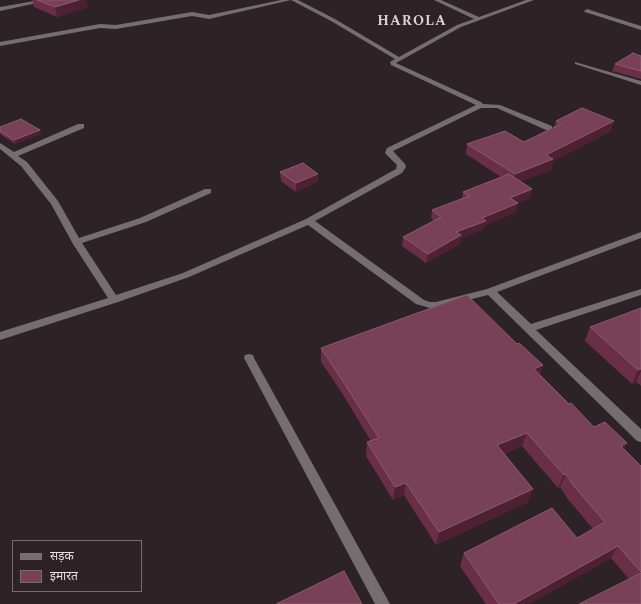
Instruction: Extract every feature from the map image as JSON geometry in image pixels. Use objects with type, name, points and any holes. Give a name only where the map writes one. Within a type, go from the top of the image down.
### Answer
[{"type":"street","points":[[0,8],[48,0]]},
{"type":"street","points":[[0,44],[100,26],[116,27],[192,14],[209,17],[288,0]]},
{"type":"street","points":[[294,0],[333,20],[399,59]]},
{"type":"street","points":[[437,0],[479,19]]},
{"type":"street","points":[[480,106],[479,103],[393,64],[393,62],[459,26],[531,0]]},
{"type":"street","points":[[587,11],[641,28]]},
{"type":"street","points":[[577,63],[641,83]]},
{"type":"street","points":[[0,336],[114,300],[186,275],[309,221],[399,171],[402,167],[401,164],[390,154],[390,150],[480,106],[498,106],[549,128]]},
{"type":"street","points":[[13,155],[81,126]]},
{"type":"street","points":[[0,145],[24,164],[55,203],[77,242],[114,300]]},
{"type":"street","points":[[77,242],[143,220],[208,191]]},
{"type":"street","points":[[309,221],[425,304],[436,305],[490,291],[641,235]]},
{"type":"street","points":[[490,291],[530,328],[641,437]]},
{"type":"street","points":[[530,328],[641,292]]},
{"type":"street","points":[[249,358],[384,604]]},
{"type":"building","points":[[37,0],[79,0],[55,7]]},
{"type":"building","points":[[633,53],[641,56],[641,71],[615,64]]},
{"type":"building","points":[[582,108],[614,121],[546,155],[553,159],[515,174],[467,144],[505,131],[524,142],[561,124],[556,121]]},
{"type":"building","points":[[21,119],[40,130],[14,140],[0,131],[0,127]]},
{"type":"building","points":[[303,163],[318,174],[296,183],[280,172]]},
{"type":"building","points":[[509,174],[532,189],[510,198],[518,203],[482,218],[486,221],[456,232],[461,235],[428,254],[403,237],[441,217],[432,210],[469,196],[463,192]]},
{"type":"building","points":[[467,295],[517,344],[519,343],[543,365],[534,369],[569,404],[571,403],[594,427],[605,422],[627,443],[621,446],[641,466],[641,572],[618,546],[514,604],[499,604],[464,553],[552,508],[577,538],[605,522],[573,485],[566,474],[564,475],[527,433],[497,445],[533,489],[439,532],[406,483],[395,487],[367,442],[379,438],[321,348]]},
{"type":"building","points":[[641,308],[641,369],[638,370],[590,327]]},
{"type":"building","points":[[344,571],[362,604],[276,604]]},
{"type":"building","points":[[641,573],[641,604],[579,604]]},
{"type":"district","name":"HAROLA","points":[[412,22]]}]
